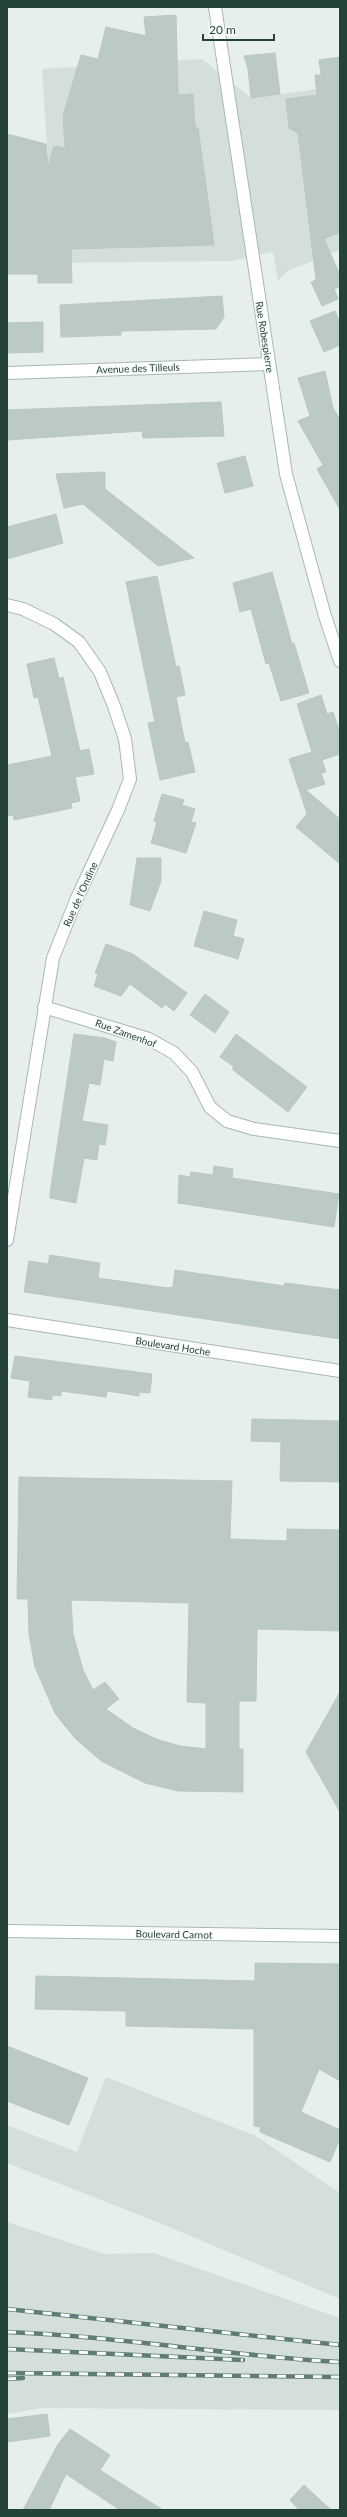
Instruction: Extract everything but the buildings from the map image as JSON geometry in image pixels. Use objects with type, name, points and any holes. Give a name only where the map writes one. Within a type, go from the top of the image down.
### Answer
[{"type":"street","name":"Rue Robespierre","points":[[215,7],[286,474],[325,616],[340,661]]},
{"type":"street","name":"Avenue des Tilleuls","points":[[7,373],[269,364]]},
{"type":"street","name":"Rue de l'Ondine","points":[[7,606],[22,609],[54,624],[80,642],[100,672],[114,706],[125,739],[130,779],[118,810],[77,898],[53,958],[7,1240]]},
{"type":"street","name":"Rue Zamenhof","points":[[44,1007],[149,1039],[174,1053],[192,1072],[210,1107],[227,1121],[254,1129],[340,1141]]},
{"type":"street","name":"Boulevard Hoche","points":[[7,1320],[340,1371]]},
{"type":"street","name":"Boulevard Carnot","points":[[7,1931],[340,1936]]},
{"type":"shaded area","points":[[202,59],[251,98],[340,86],[340,250],[287,271],[278,281],[273,252],[231,261],[55,263],[42,69]]},
{"type":"shaded area","points":[[106,2077],[256,2136],[340,2193],[340,2299],[162,2224],[7,2163],[7,2125],[77,2152]]},
{"type":"shaded area","points":[[7,2222],[104,2254],[154,2253],[340,2318],[340,2410],[42,2408],[7,2414]]},
{"type":"railway","points":[[7,2309],[340,2345]]},
{"type":"railway","points":[[7,2332],[49,2334],[340,2362]]},
{"type":"railway","points":[[7,2349],[243,2360]]},
{"type":"railway","points":[[7,2373],[340,2377]]},
{"type":"railway","points":[[7,2379],[23,2378]]}]
